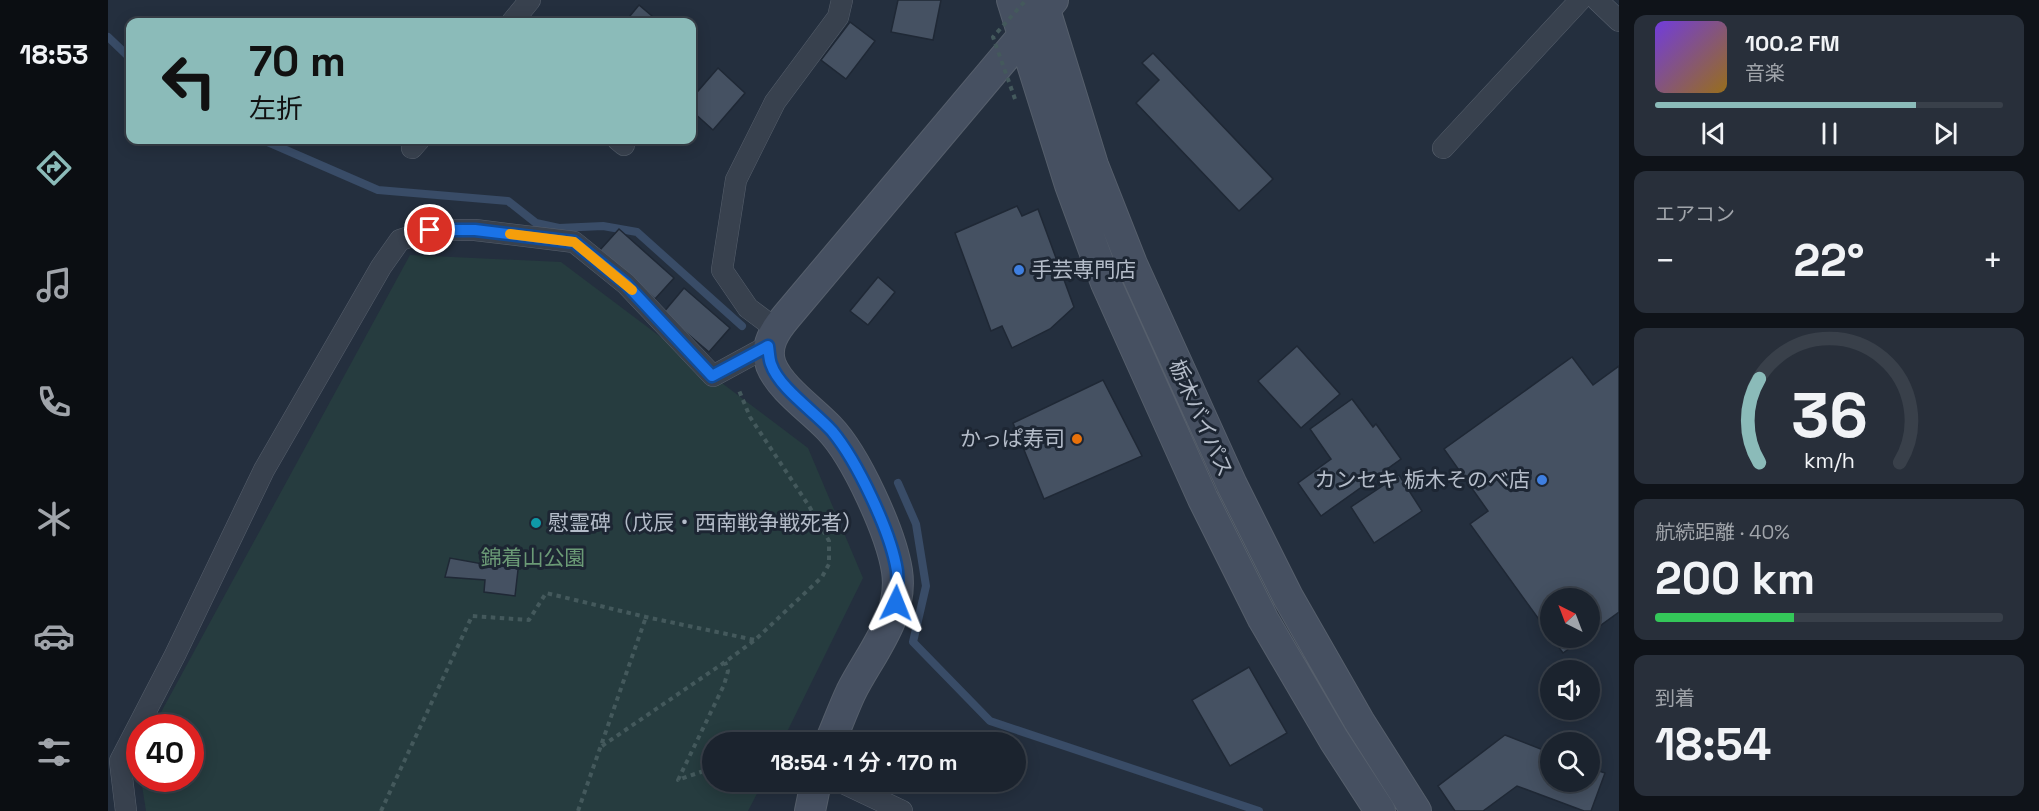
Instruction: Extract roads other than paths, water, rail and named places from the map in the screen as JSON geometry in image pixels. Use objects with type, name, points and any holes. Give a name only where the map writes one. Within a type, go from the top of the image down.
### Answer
[{"type":"main road","name":"栃木バイパス","points":[[1012,0],[1070,184],[1106,283],[1203,499],[1263,619],[1334,740],[1380,811]]},
{"type":"main road","points":[[834,732],[852,691],[885,632],[896,603],[897,572],[879,515],[845,447],[787,387],[770,363],[772,337],[1023,35],[1041,2]]},
{"type":"main road","name":"栃木バイパス","points":[[1041,2],[1093,165],[1132,264],[1227,474],[1288,597],[1359,721],[1416,811]]},
{"type":"main road","points":[[810,811],[814,792]]},
{"type":"street","points":[[515,18],[530,0]]},
{"type":"street","points":[[126,811],[114,759],[175,655],[264,470],[381,267],[400,240],[430,230],[475,230],[574,242],[626,284],[712,376],[730,367],[772,337],[748,309],[722,270],[736,180],[776,102],[838,16],[842,0]]},
{"type":"street","points":[[1443,148],[1580,0]]},
{"type":"street","points":[[1597,0],[1619,21]]},
{"type":"street","points":[[862,792],[902,811]]},
{"type":"waterway","points":[[108,37],[126,54]]},
{"type":"waterway","points":[[272,144],[378,190],[508,201],[536,223],[559,228],[603,226],[637,232],[742,326]]},
{"type":"waterway","points":[[898,483],[916,524],[926,586],[913,642],[990,721],[1259,811]]},
{"type":"place","name":"手芸専門店","points":[[1019,270]]},
{"type":"place","name":"かっぱ寿司","points":[[1077,439]]},
{"type":"place","name":"カンセキ 栃木そのべ店","points":[[1542,480]]},
{"type":"place","name":"慰霊碑（戊辰・西南戦争戦死者）","points":[[536,523]]},
{"type":"park label","name":"錦着山公園","points":[[533,558]]}]
